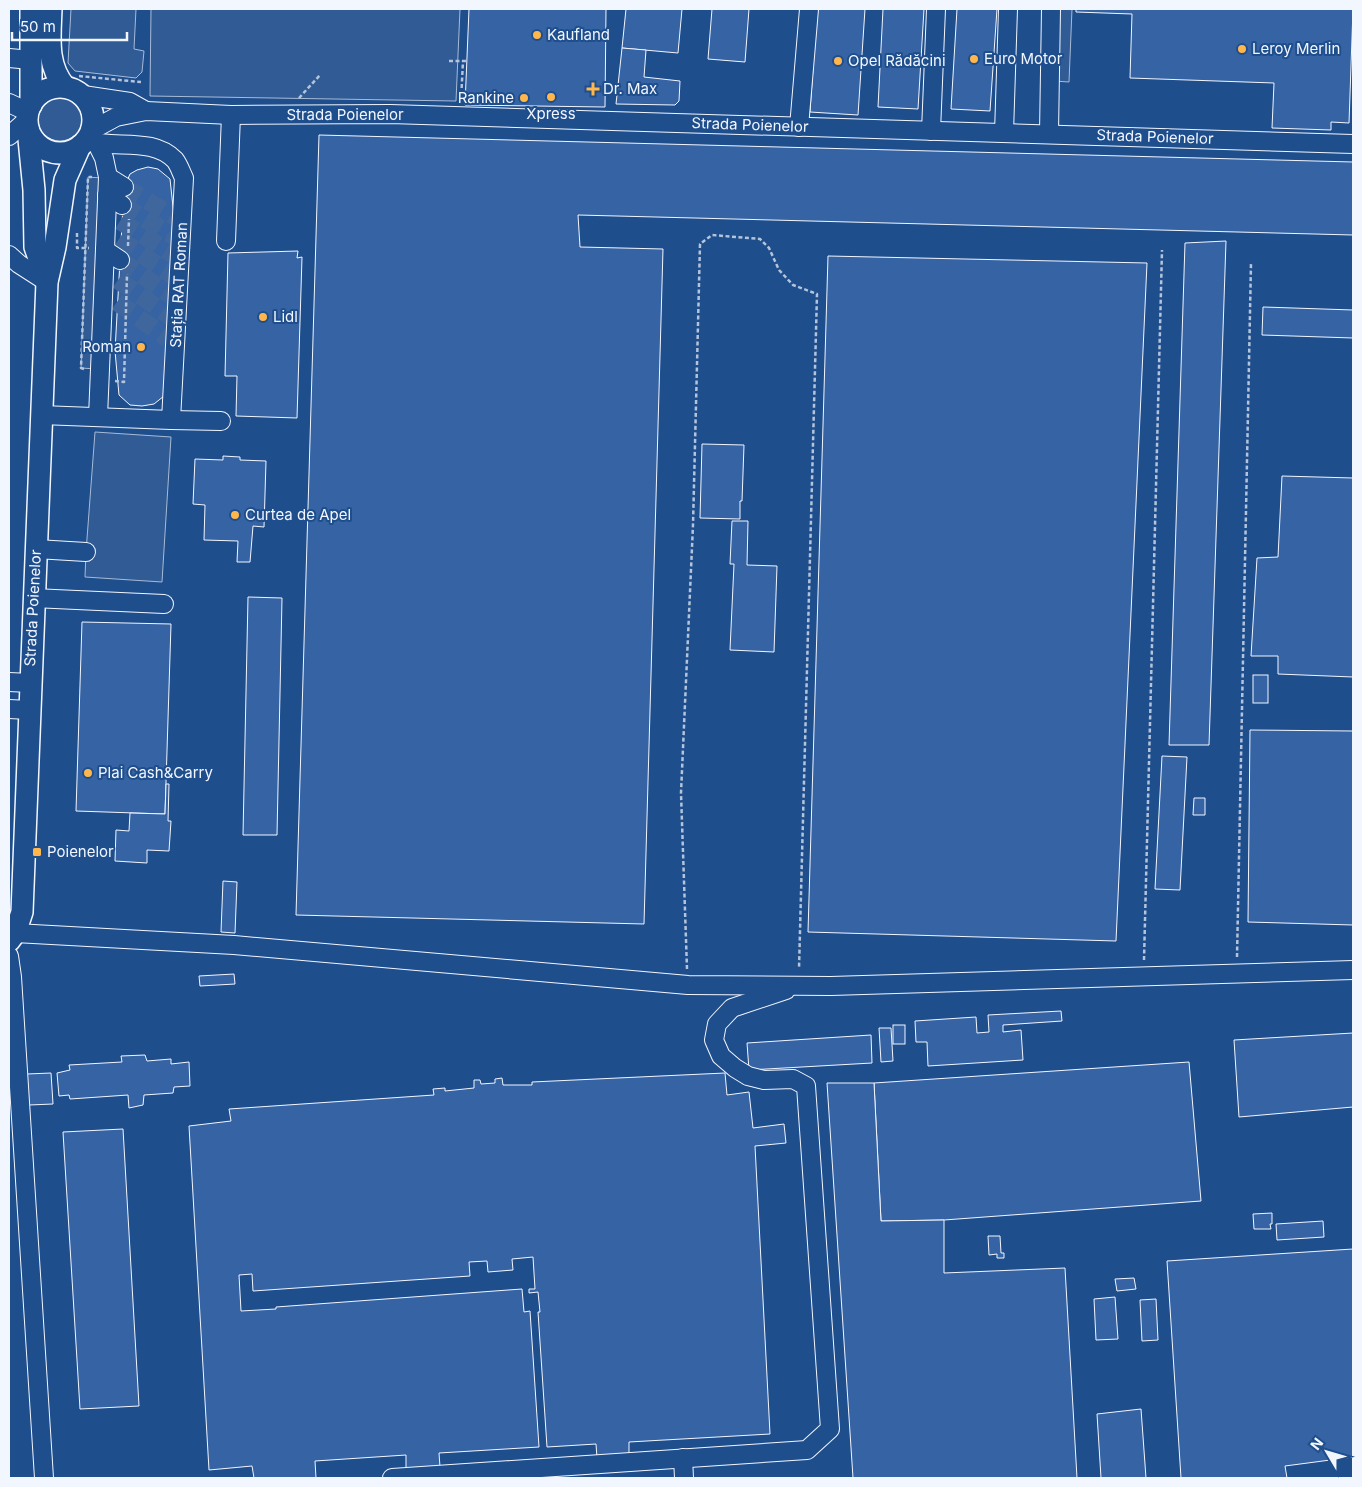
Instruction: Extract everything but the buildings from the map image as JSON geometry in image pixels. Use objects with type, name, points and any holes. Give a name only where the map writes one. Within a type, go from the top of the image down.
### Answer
[{"type":"main road","name":"Strada Poienelor","points":[[31,9],[29,116],[34,190],[35,247],[47,282]]},
{"type":"main road","points":[[51,9],[49,45],[52,65],[56,75],[74,86],[89,102],[94,121],[89,140],[63,153],[45,149],[37,144],[32,136],[29,116],[37,96],[45,90],[55,87],[74,86]]},
{"type":"main road","name":"Strada Poienelor","points":[[12,937],[22,912],[19,709],[30,683],[47,282],[55,247],[65,180],[89,140]]},
{"type":"street","points":[[799,127],[809,9]]},
{"type":"street","points":[[931,131],[936,9]]},
{"type":"street","points":[[1004,132],[1008,9]]},
{"type":"street","points":[[1049,133],[1052,9]]},
{"type":"street","points":[[9,58],[31,60]]},
{"type":"street","name":"Strada Poienelor","points":[[74,86],[130,102],[146,111]]},
{"type":"street","points":[[9,103],[29,116],[9,136]]},
{"type":"street","name":"Strada Poienelor","points":[[89,140],[116,118],[146,111],[231,115],[390,114],[1049,133],[1353,144]]},
{"type":"street","points":[[226,241],[231,115]]},
{"type":"street","points":[[89,140],[104,158],[103,177],[111,225],[120,260]]},
{"type":"street","name":"Stația RAT Roman","points":[[89,140],[140,145],[164,152],[176,161],[184,178],[178,219],[172,342],[172,420]]},
{"type":"street","points":[[103,177],[124,187]]},
{"type":"street","points":[[98,417],[110,297],[111,225]]},
{"type":"street","points":[[9,254],[19,264],[47,282]]},
{"type":"street","points":[[41,415],[221,421]]},
{"type":"street","points":[[36,549],[86,552]]},
{"type":"street","points":[[34,598],[164,604]]},
{"type":"street","points":[[9,682],[30,683]]},
{"type":"street","points":[[12,937],[234,945],[688,985],[799,986],[1353,970]]},
{"type":"street","points":[[9,956],[12,977],[16,1153],[44,1478]]},
{"type":"street","points":[[392,1478],[808,1450],[830,1429],[806,1086],[793,1079],[764,1080],[748,1076],[721,1056],[714,1040],[717,1024],[732,1008],[799,986]]},
{"type":"street","points":[[683,1458],[684,1478]]},
{"type":"path","points":[[449,61],[465,61],[461,110]]},
{"type":"path","points":[[296,101],[320,75]]},
{"type":"path","points":[[74,86],[141,82]]},
{"type":"path","points":[[90,369],[81,368],[88,177],[103,177]]},
{"type":"path","points":[[76,230],[77,248],[84,248],[111,225]]},
{"type":"path","points":[[688,985],[681,793],[693,525],[700,244],[712,236],[760,239],[769,248],[779,270],[793,285],[817,294],[799,986]]},
{"type":"path","points":[[1144,976],[1162,250]]},
{"type":"path","points":[[1236,973],[1251,263]]},
{"type":"shaded area","points":[[71,9],[136,9],[134,49],[144,51],[142,72],[136,78],[75,71],[68,63]]},
{"type":"shaded area","points":[[151,9],[460,9],[456,101],[150,96]]},
{"type":"shaded area","points":[[1058,9],[1072,9],[1069,82],[1054,81]]},
{"type":"shaded area","points":[[60,97],[72,101],[78,107],[82,119],[78,131],[72,137],[60,141],[48,137],[42,131],[38,119],[42,107],[48,101]]},
{"type":"shaded area","name":"Roman","points":[[88,177],[102,178],[97,369],[81,368]]},
{"type":"shaded area","points":[[95,432],[171,437],[162,582],[85,577]]},
{"type":"tunnel","points":[[124,187],[175,217]]},
{"type":"tunnel","points":[[122,205],[175,237]]},
{"type":"tunnel","points":[[120,221],[175,256]]},
{"type":"tunnel","points":[[119,239],[173,276]]},
{"type":"tunnel","points":[[120,260],[172,296]]},
{"type":"tunnel","points":[[118,280],[171,317]]},
{"type":"tunnel","points":[[117,302],[168,339]]},
{"type":"place","name":"Kaufland","points":[[537,35]]},
{"type":"place","name":"Leroy Merlin","points":[[1242,49]]},
{"type":"place","name":"Euro Motor","points":[[974,59]]},
{"type":"place","name":"Opel Rădăcini","points":[[838,61]]},
{"type":"place","name":"Dr. Max","points":[[593,89]]},
{"type":"place","name":"Xpress","points":[[551,97]]},
{"type":"place","name":"Rankine","points":[[524,98]]},
{"type":"place","name":"Lidl","points":[[263,317]]},
{"type":"place","name":"Roman","points":[[141,347]]},
{"type":"place","name":"Curtea de Apel","points":[[235,515]]},
{"type":"place","name":"Plai Cash&Carry","points":[[88,773]]},
{"type":"place","name":"Poienelor","points":[[37,852]]}]
